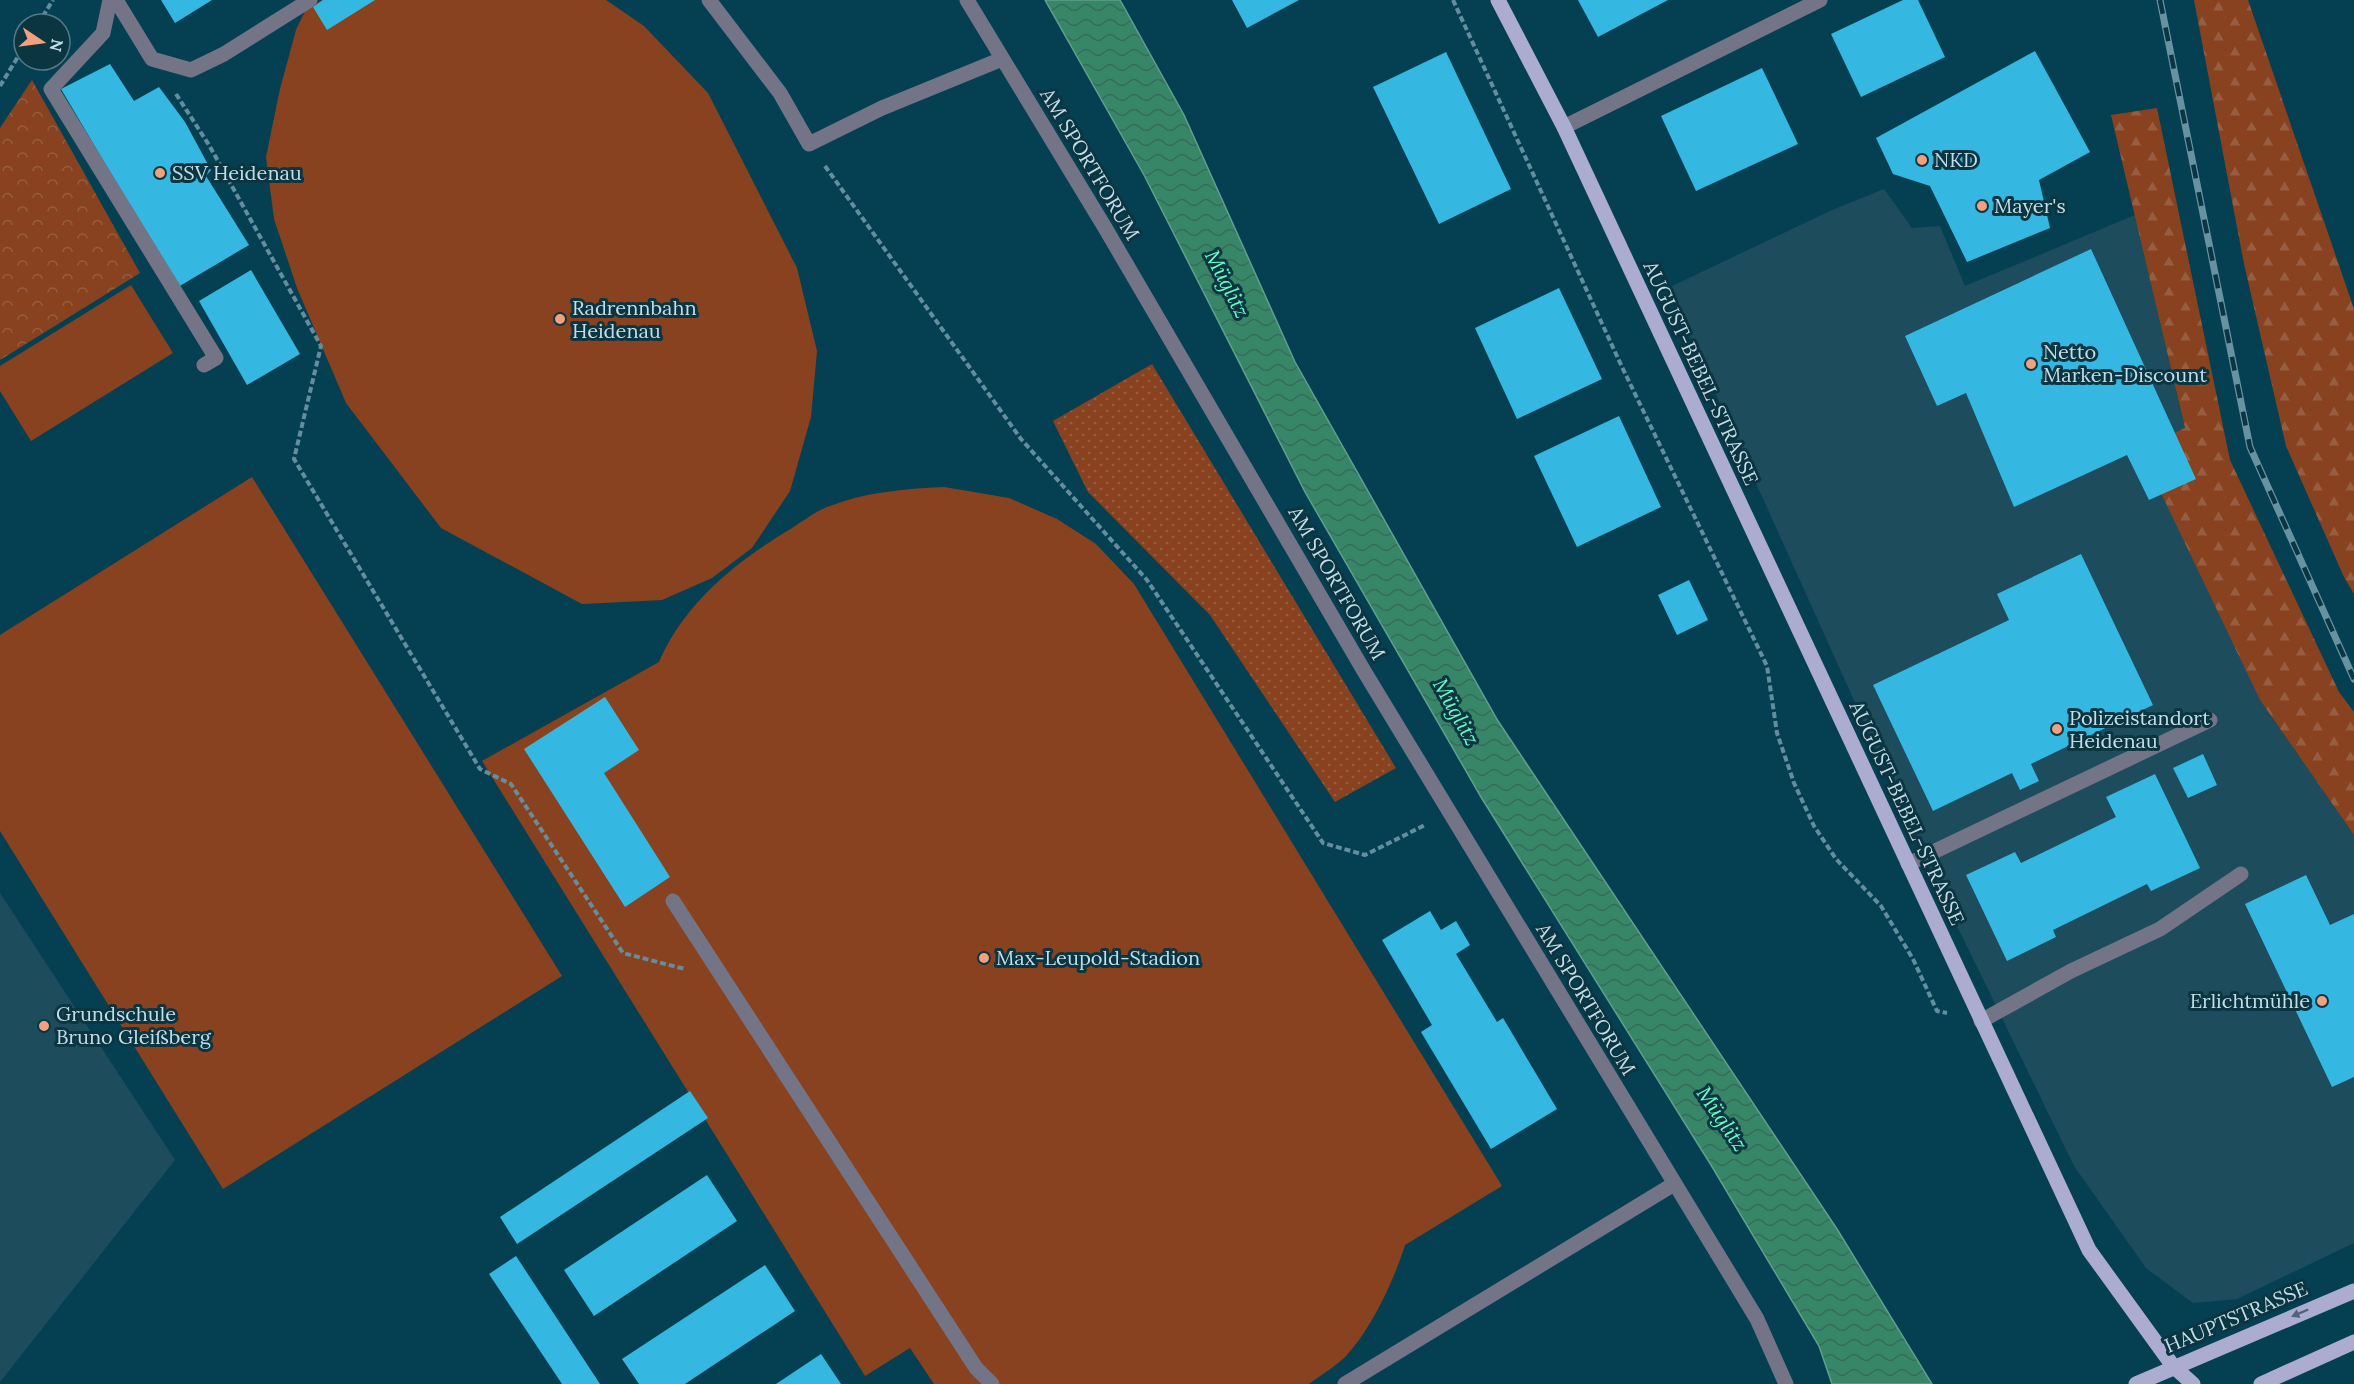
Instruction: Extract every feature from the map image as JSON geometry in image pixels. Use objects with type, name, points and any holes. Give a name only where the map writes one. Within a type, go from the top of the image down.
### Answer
[{"type":"main road","name":"AUGUST-BEBEL-STRASSE","points":[[1497,0],[1564,127],[2089,1250],[2173,1366],[2193,1384]]},
{"type":"main road","name":"HAUPTSTRASSE","points":[[2136,1384],[2173,1366],[2354,1291]]},
{"type":"main road","points":[[2261,1384],[2354,1342]]},
{"type":"street","points":[[110,0],[103,33],[51,89],[216,358],[204,365]]},
{"type":"street","points":[[116,0],[152,59],[191,70],[224,54],[310,0]]},
{"type":"street","points":[[709,0],[780,93],[809,144],[882,108],[1002,59]]},
{"type":"street","name":"AM SPORTFORUM","points":[[967,0],[1449,813],[1756,1319],[1786,1384]]},
{"type":"street","points":[[1564,127],[1820,0]]},
{"type":"street","points":[[1908,864],[2210,720]]},
{"type":"street","points":[[1982,1021],[2065,974],[2160,929],[2241,874]]},
{"type":"street","points":[[673,901],[969,1358],[992,1384]]},
{"type":"street","points":[[1345,1384],[1674,1184]]},
{"type":"path","points":[[1453,0],[1622,367],[1767,666],[1781,749],[1814,826],[1836,859],[1881,906],[1913,959],[1936,1011],[1982,1021]]},
{"type":"path","points":[[152,59],[209,145],[321,346],[294,459],[480,769],[511,784],[623,953],[723,979]]},
{"type":"path","points":[[0,86],[12,66]]},
{"type":"path","points":[[809,144],[1020,439],[1147,580],[1323,843],[1365,855],[1449,813]]},
{"type":"shaded area","points":[[1884,189],[1912,228],[1940,226],[1965,286],[2135,215],[2185,429],[2141,449],[2260,700],[2354,835],[2354,1243],[2237,1299],[2193,1303],[2146,1268],[2074,1166],[1940,891],[1668,288],[1832,210]]},
{"type":"shaded area","name":"Grundschule Bruno Gleißberg","points":[[0,893],[175,1160],[0,1382]]},
{"type":"green space","name":"Radrennbahn Heidenau","points":[[322,0],[606,0],[644,26],[708,93],[797,268],[817,351],[811,417],[790,491],[752,548],[712,578],[662,600],[582,604],[441,528],[346,403],[297,288],[274,219],[266,157],[280,89],[296,30],[305,11]]},
{"type":"green space","points":[[2194,0],[2248,0],[2354,309],[2354,594],[2344,577],[2286,446],[2244,264]]},
{"type":"green space","points":[[32,80],[140,273],[0,360],[0,128]]},
{"type":"green space","points":[[2157,108],[2230,460],[2339,692],[2354,712],[2354,835],[2260,700],[2140,449],[2185,428],[2111,115]]},
{"type":"green space","points":[[131,285],[173,353],[31,441],[0,391],[0,366]]},
{"type":"green space","points":[[1152,364],[1396,768],[1335,802],[1210,615],[1088,492],[1053,421]]},
{"type":"green space","points":[[252,477],[562,976],[223,1189],[0,831],[0,635]]},
{"type":"green space","name":"Max-Leupold-Stadion","points":[[944,487],[1009,498],[1057,519],[1096,544],[1134,584],[1502,1186],[1405,1245],[1395,1273],[1365,1332],[1346,1356],[1309,1384],[934,1384],[910,1348],[865,1376],[482,761],[659,662],[683,620],[715,585],[752,554],[814,514],[841,502],[870,495],[899,490]]},
{"type":"water","name":"Müglitz","points":[[1045,0],[1120,0],[1184,115],[1295,362],[1498,721],[1837,1229],[1932,1384],[1832,1384],[1819,1346],[1711,1165],[1481,797],[1305,492],[1144,175]]},
{"type":"building","points":[[161,0],[212,0],[175,23]]},
{"type":"building","points":[[323,0],[375,0],[327,30],[313,7]]},
{"type":"building","points":[[1232,0],[1299,0],[1247,28]]},
{"type":"building","points":[[1578,0],[1668,0],[1598,37]]},
{"type":"building","points":[[1903,0],[1918,0],[1945,57],[1861,97],[1831,34]]},
{"type":"building","points":[[2035,51],[2090,152],[2039,180],[2050,228],[1967,262],[1930,186],[1893,174],[1876,138]]},
{"type":"building","points":[[1446,52],[1511,189],[1439,224],[1373,87]]},
{"type":"building","name":"SSV Heidenau","points":[[110,64],[134,101],[159,87],[185,122],[211,170],[206,176],[249,245],[178,287],[61,89]]},
{"type":"building","points":[[1762,68],[1798,144],[1696,191],[1661,116]]},
{"type":"building","name":"Netto Marken-Discount","points":[[2091,249],[2196,479],[2149,500],[2127,455],[2014,507],[1966,393],[1937,406],[1905,336]]},
{"type":"building","points":[[251,270],[300,354],[247,385],[199,301]]},
{"type":"building","points":[[1559,288],[1602,379],[1517,419],[1475,328]]},
{"type":"building","points":[[1619,416],[1661,507],[1577,547],[1534,456]]},
{"type":"building","points":[[2081,554],[2153,705],[2031,764],[2039,781],[2020,790],[2012,773],[1933,811],[1873,685],[2009,620],[1997,594]]},
{"type":"building","points":[[1689,580],[1708,620],[1677,635],[1658,595]]},
{"type":"building","points":[[605,697],[639,750],[604,773],[670,877],[625,907],[524,749]]},
{"type":"building","points":[[2203,754],[2217,785],[2188,798],[2173,768]]},
{"type":"building","points":[[2155,774],[2200,868],[2151,891],[2147,884],[2053,930],[2056,937],[2007,961],[1966,875],[2015,852],[2021,863],[2116,817],[2106,797]]},
{"type":"building","name":"Erlichtmühle","points":[[2306,875],[2330,925],[2354,914],[2354,1077],[2332,1087],[2245,904]]},
{"type":"building","points":[[1430,911],[1441,930],[1456,921],[1470,945],[1456,954],[1497,1022],[1503,1018],[1557,1109],[1491,1149],[1421,1032],[1432,1025],[1382,940]]},
{"type":"building","points":[[690,1091],[708,1118],[517,1244],[500,1217]]},
{"type":"building","points":[[707,1175],[737,1221],[594,1316],[564,1270]]},
{"type":"building","points":[[516,1256],[600,1384],[562,1384],[489,1274]]},
{"type":"building","points":[[765,1265],[795,1311],[685,1384],[639,1384],[622,1359]]},
{"type":"building","points":[[821,1354],[841,1384],[776,1384]]},
{"type":"railway","points":[[2160,0],[2250,447],[2354,679]]},
{"type":"place","name":"NKD","points":[[1922,160]]},
{"type":"place","name":"SSV Heidenau","points":[[160,173]]},
{"type":"place","name":"Mayer's","points":[[1982,206]]},
{"type":"place","name":"Radrennbahn Heidenau","points":[[560,319]]},
{"type":"place","name":"Netto Marken-Discount","points":[[2031,364]]},
{"type":"place","name":"Polizeistandort Heidenau","points":[[2057,729]]},
{"type":"place","name":"Max-Leupold-Stadion","points":[[984,958]]},
{"type":"place","name":"Erlichtmühle","points":[[2322,1001]]},
{"type":"place","name":"Grundschule Bruno Gleißberg","points":[[44,1026]]}]
